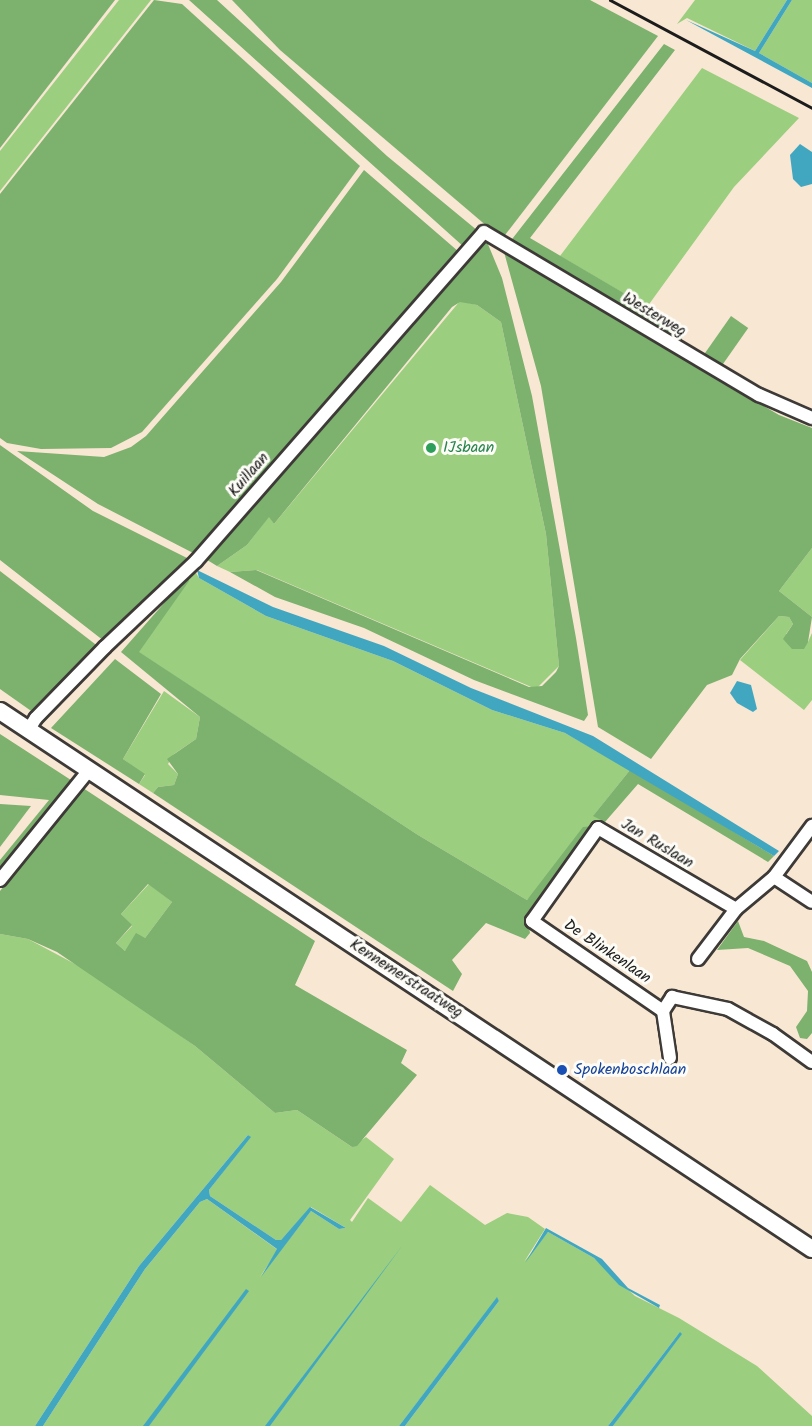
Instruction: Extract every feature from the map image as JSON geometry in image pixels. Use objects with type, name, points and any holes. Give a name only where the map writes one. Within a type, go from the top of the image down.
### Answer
[{"type":"main road","name":"Kennemerstraatweg","points":[[0,711],[33,723],[89,770],[812,1249]]},
{"type":"street","name":"Westerweg","points":[[484,232],[759,395],[812,418]]},
{"type":"street","name":"Kuillaan","points":[[33,723],[196,561],[484,232]]},
{"type":"street","points":[[0,880],[89,770]]},
{"type":"street","points":[[698,959],[736,909],[774,877],[812,826]]},
{"type":"street","name":"Jan Ruslaan","points":[[532,921],[598,828],[736,909]]},
{"type":"street","points":[[774,877],[812,902]]},
{"type":"street","name":"De Blinkenlaan","points":[[532,921],[663,1011]]},
{"type":"street","points":[[670,1058],[663,1011],[672,997],[728,1009],[773,1034],[812,1062]]},
{"type":"green space","points":[[0,0],[115,0],[0,148]]},
{"type":"green space","points":[[119,0],[151,0],[0,191],[0,151]]},
{"type":"green space","points":[[154,0],[182,4],[360,166],[277,279],[142,432],[111,448],[41,449],[7,443],[0,438],[0,194]]},
{"type":"green space","points":[[189,0],[217,0],[387,156],[478,231],[464,247]]},
{"type":"green space","points":[[232,0],[590,0],[658,36],[502,239],[280,50]]},
{"type":"green space","points":[[695,0],[787,0],[755,51],[687,18],[677,24]]},
{"type":"green space","points":[[792,0],[812,0],[812,83],[759,53]]},
{"type":"green space","points":[[664,44],[675,50],[530,238],[685,329],[680,344],[509,243]]},
{"type":"green space","points":[[702,68],[799,118],[734,187],[647,307],[560,256]]},
{"type":"green space","points":[[364,170],[459,252],[197,555],[98,504],[17,451],[104,457],[131,447],[146,436],[281,282]]},
{"type":"green space","points":[[485,237],[502,278],[532,396],[576,638],[588,715],[584,721],[474,680],[364,628],[275,597],[230,572],[256,570],[529,687],[542,686],[556,672],[559,666],[546,534],[501,322],[477,305],[460,302],[452,307],[274,524],[269,517],[247,545],[217,566],[204,558]]},
{"type":"green space","points":[[504,252],[779,415],[812,428],[812,548],[779,591],[812,617],[808,642],[804,649],[792,649],[783,639],[793,624],[789,617],[779,616],[740,659],[732,675],[707,685],[651,759],[598,727],[541,386]]},
{"type":"green space","name":"IJsbaan","points":[[460,301],[477,305],[501,322],[546,534],[559,666],[536,689],[257,570],[230,572],[217,566],[247,545],[269,516],[274,524]]},
{"type":"green space","points":[[731,316],[748,328],[719,370],[702,358]]},
{"type":"green space","points":[[0,445],[93,511],[191,560],[113,648],[0,560]]},
{"type":"green space","points":[[812,548],[812,617],[779,591]]},
{"type":"green space","points":[[0,571],[108,654],[44,720],[0,689]]},
{"type":"green space","points":[[195,571],[199,578],[266,616],[393,661],[492,710],[565,733],[630,770],[594,815],[605,822],[527,900],[418,835],[138,652]]},
{"type":"green space","points":[[188,576],[189,581],[139,652],[418,835],[527,900],[583,827],[595,826],[528,922],[530,933],[525,939],[486,923],[452,960],[462,974],[453,991],[153,793],[158,787],[174,785],[178,774],[167,759],[196,739],[200,717],[121,652]]},
{"type":"green space","points":[[779,616],[789,617],[793,624],[786,634],[808,642],[812,633],[812,700],[804,710],[740,660]]},
{"type":"green space","points":[[115,659],[161,694],[123,759],[145,774],[139,784],[51,728]]},
{"type":"green space","points":[[164,691],[200,717],[196,739],[174,754],[168,764],[178,774],[174,785],[158,787],[153,793],[139,784],[145,775],[123,759]]},
{"type":"green space","points":[[0,734],[74,782],[0,875],[0,860],[49,800],[0,795]]},
{"type":"green space","points":[[630,770],[774,856],[768,862],[638,784],[605,822],[593,816]]},
{"type":"green space","points":[[83,788],[315,941],[295,985],[407,1050],[401,1063],[417,1075],[357,1146],[352,1147],[297,1110],[275,1113],[195,1046],[57,952],[28,939],[0,934],[0,891]],"holes":[[[148,884],[172,902],[145,938],[136,933],[125,951],[116,943],[132,925],[121,914]]]},
{"type":"green space","points":[[0,804],[31,806],[0,847]]},
{"type":"green space","points":[[149,884],[172,902],[145,938],[125,951],[116,943],[132,926],[121,914]]},
{"type":"green space","points":[[738,921],[744,937],[764,941],[807,961],[812,972],[812,1033],[807,1039],[800,1038],[796,1027],[807,1011],[808,991],[790,966],[748,948],[717,950]]},
{"type":"green space","points":[[0,934],[28,939],[92,973],[195,1046],[275,1113],[297,1110],[352,1147],[366,1137],[394,1159],[350,1220],[352,1222],[368,1198],[401,1222],[430,1185],[485,1225],[507,1213],[528,1217],[545,1229],[524,1262],[548,1232],[594,1258],[635,1296],[679,1318],[757,1366],[812,1416],[812,1426],[613,1426],[680,1332],[608,1426],[405,1426],[499,1301],[497,1298],[399,1426],[43,1426],[145,1269],[200,1202],[207,1199],[278,1250],[260,1277],[311,1211],[339,1229],[346,1228],[311,1207],[281,1240],[276,1240],[210,1196],[209,1190],[250,1137],[248,1135],[139,1266],[35,1426],[0,1426]]},
{"type":"water","points":[[787,0],[792,0],[759,53],[812,83],[812,88],[686,20],[755,51]]},
{"type":"water","points":[[800,144],[812,152],[812,184],[801,187],[793,179],[790,155]]},
{"type":"water","points":[[197,570],[273,607],[384,646],[471,688],[593,736],[779,851],[774,856],[565,733],[492,710],[393,661],[266,616],[199,578]]},
{"type":"water","points":[[737,681],[751,685],[757,709],[753,712],[737,703],[730,693]]},
{"type":"water","points":[[248,1135],[251,1137],[209,1190],[210,1196],[276,1240],[281,1240],[310,1207],[346,1228],[339,1229],[311,1211],[261,1277],[277,1249],[207,1199],[200,1202],[145,1269],[43,1426],[35,1426],[139,1266]]},
{"type":"water","points":[[546,1228],[602,1259],[628,1288],[660,1305],[659,1308],[619,1285],[594,1258],[548,1232],[525,1263]]},
{"type":"water","points":[[402,1246],[270,1426],[265,1426]]},
{"type":"water","points":[[246,1289],[249,1291],[149,1426],[143,1426]]},
{"type":"water","points":[[497,1297],[499,1301],[405,1426],[399,1426]]},
{"type":"water","points":[[680,1332],[682,1334],[613,1426],[608,1426]]},
{"type":"railway","points":[[610,0],[812,108]]},
{"type":"place","name":"IJsbaan","points":[[431,448]]},
{"type":"place","name":"Spokenboschlaan","points":[[562,1070]]}]
